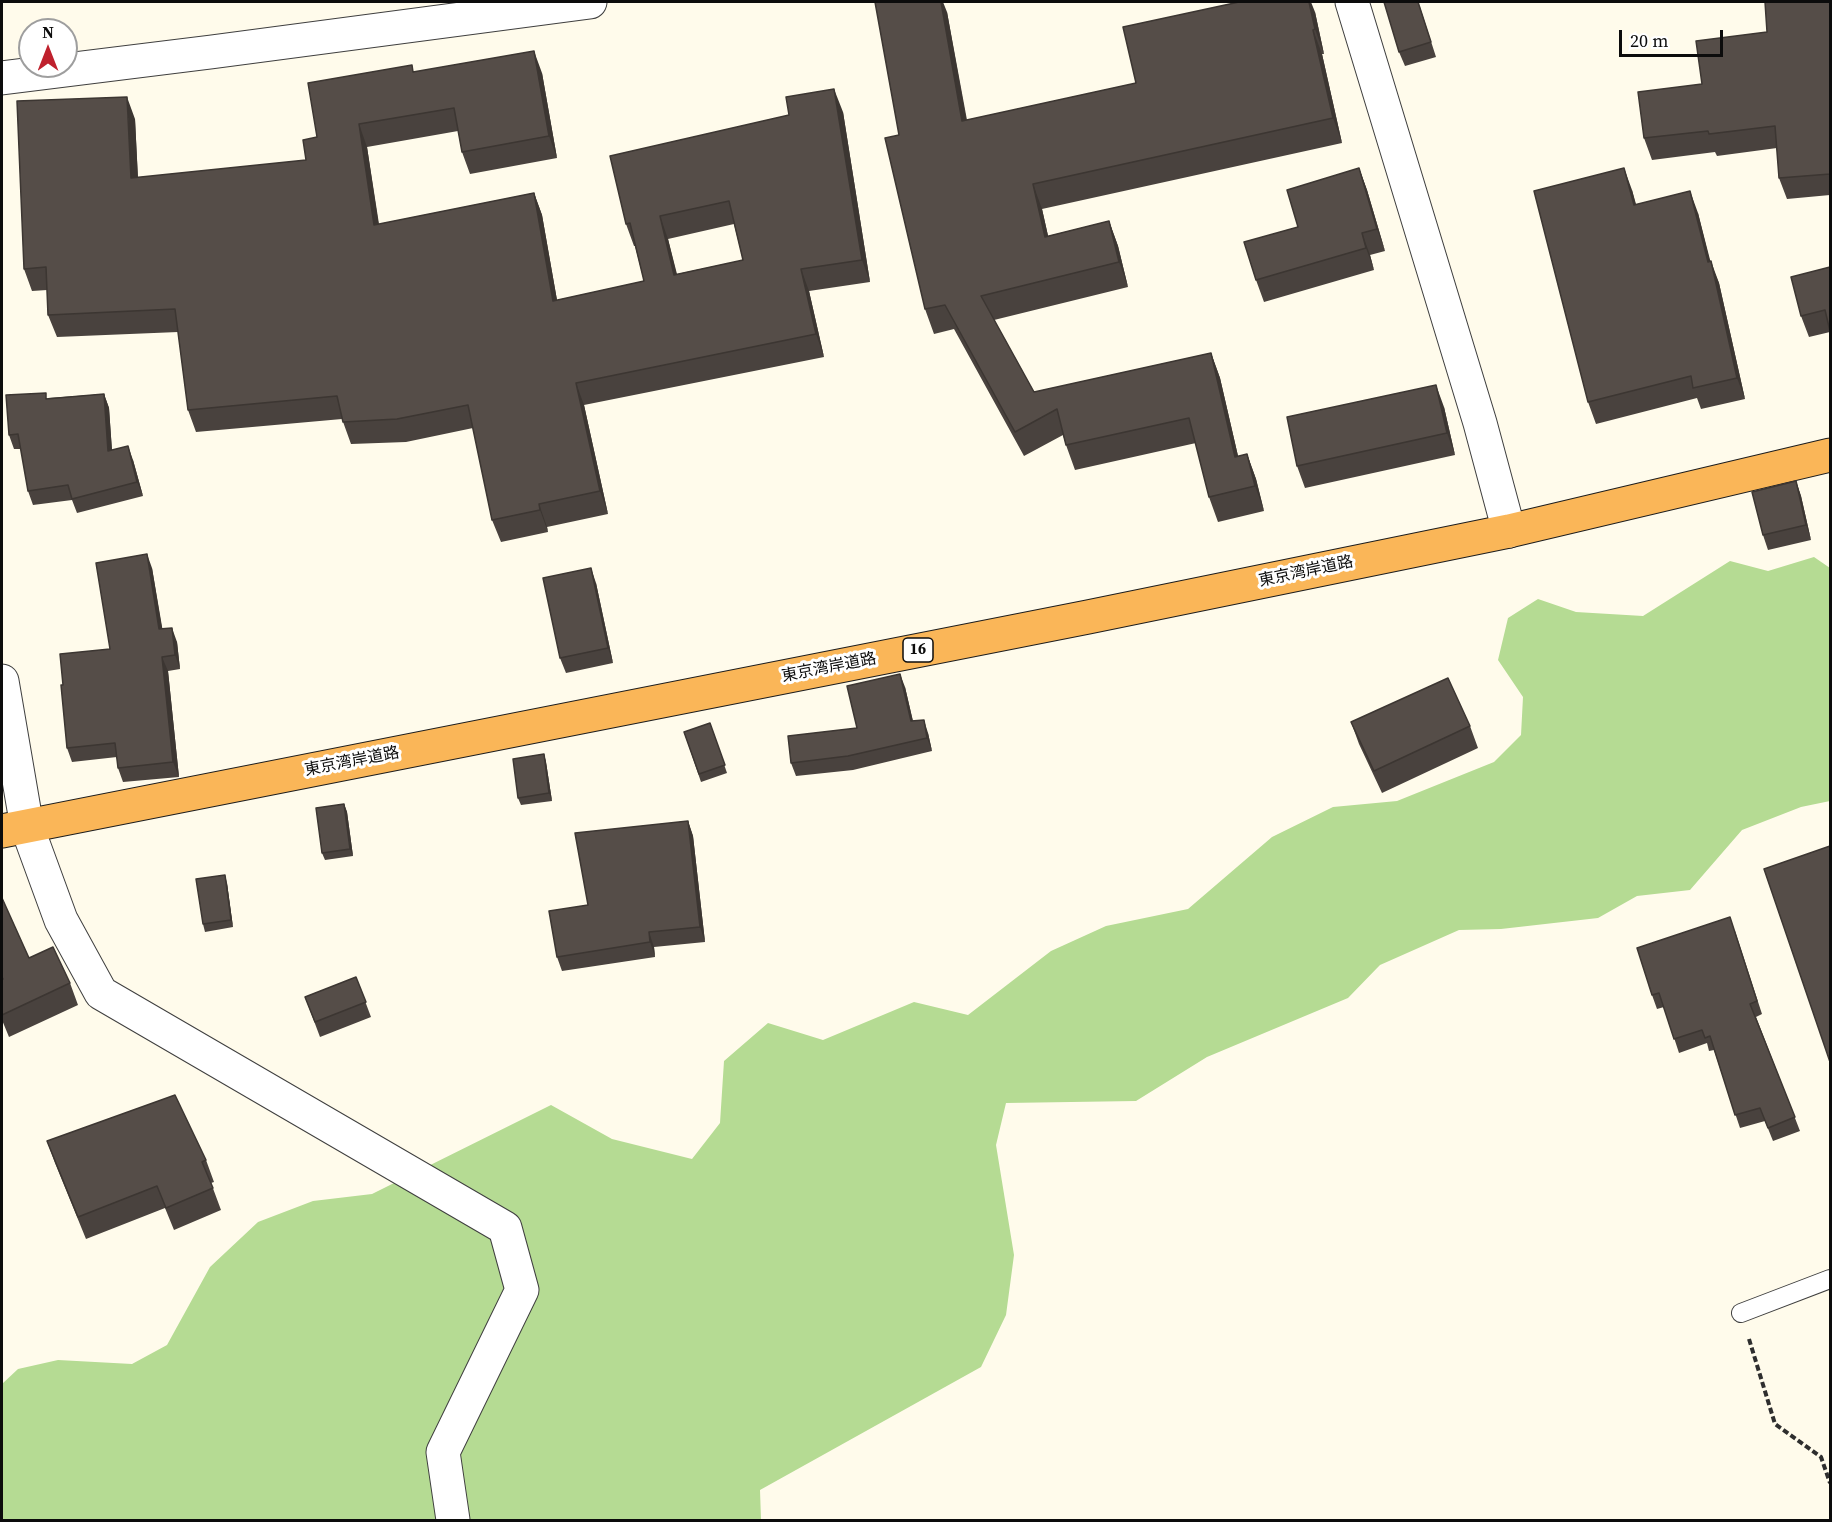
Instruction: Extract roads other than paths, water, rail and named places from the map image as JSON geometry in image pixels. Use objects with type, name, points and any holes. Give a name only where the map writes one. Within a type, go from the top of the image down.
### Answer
[{"type":"highway","name":"東京湾岸道路","points":[[14,829],[1088,617],[1509,531],[1830,455]]},
{"type":"street","points":[[2,78],[590,2]]},
{"type":"street","points":[[1352,2],[1480,423],[1509,531]]},
{"type":"street","points":[[2,681],[14,829],[101,993],[505,1228],[522,1290],[443,1452],[453,1521]]},
{"type":"lane","points":[[1741,1314],[1830,1279]]}]
